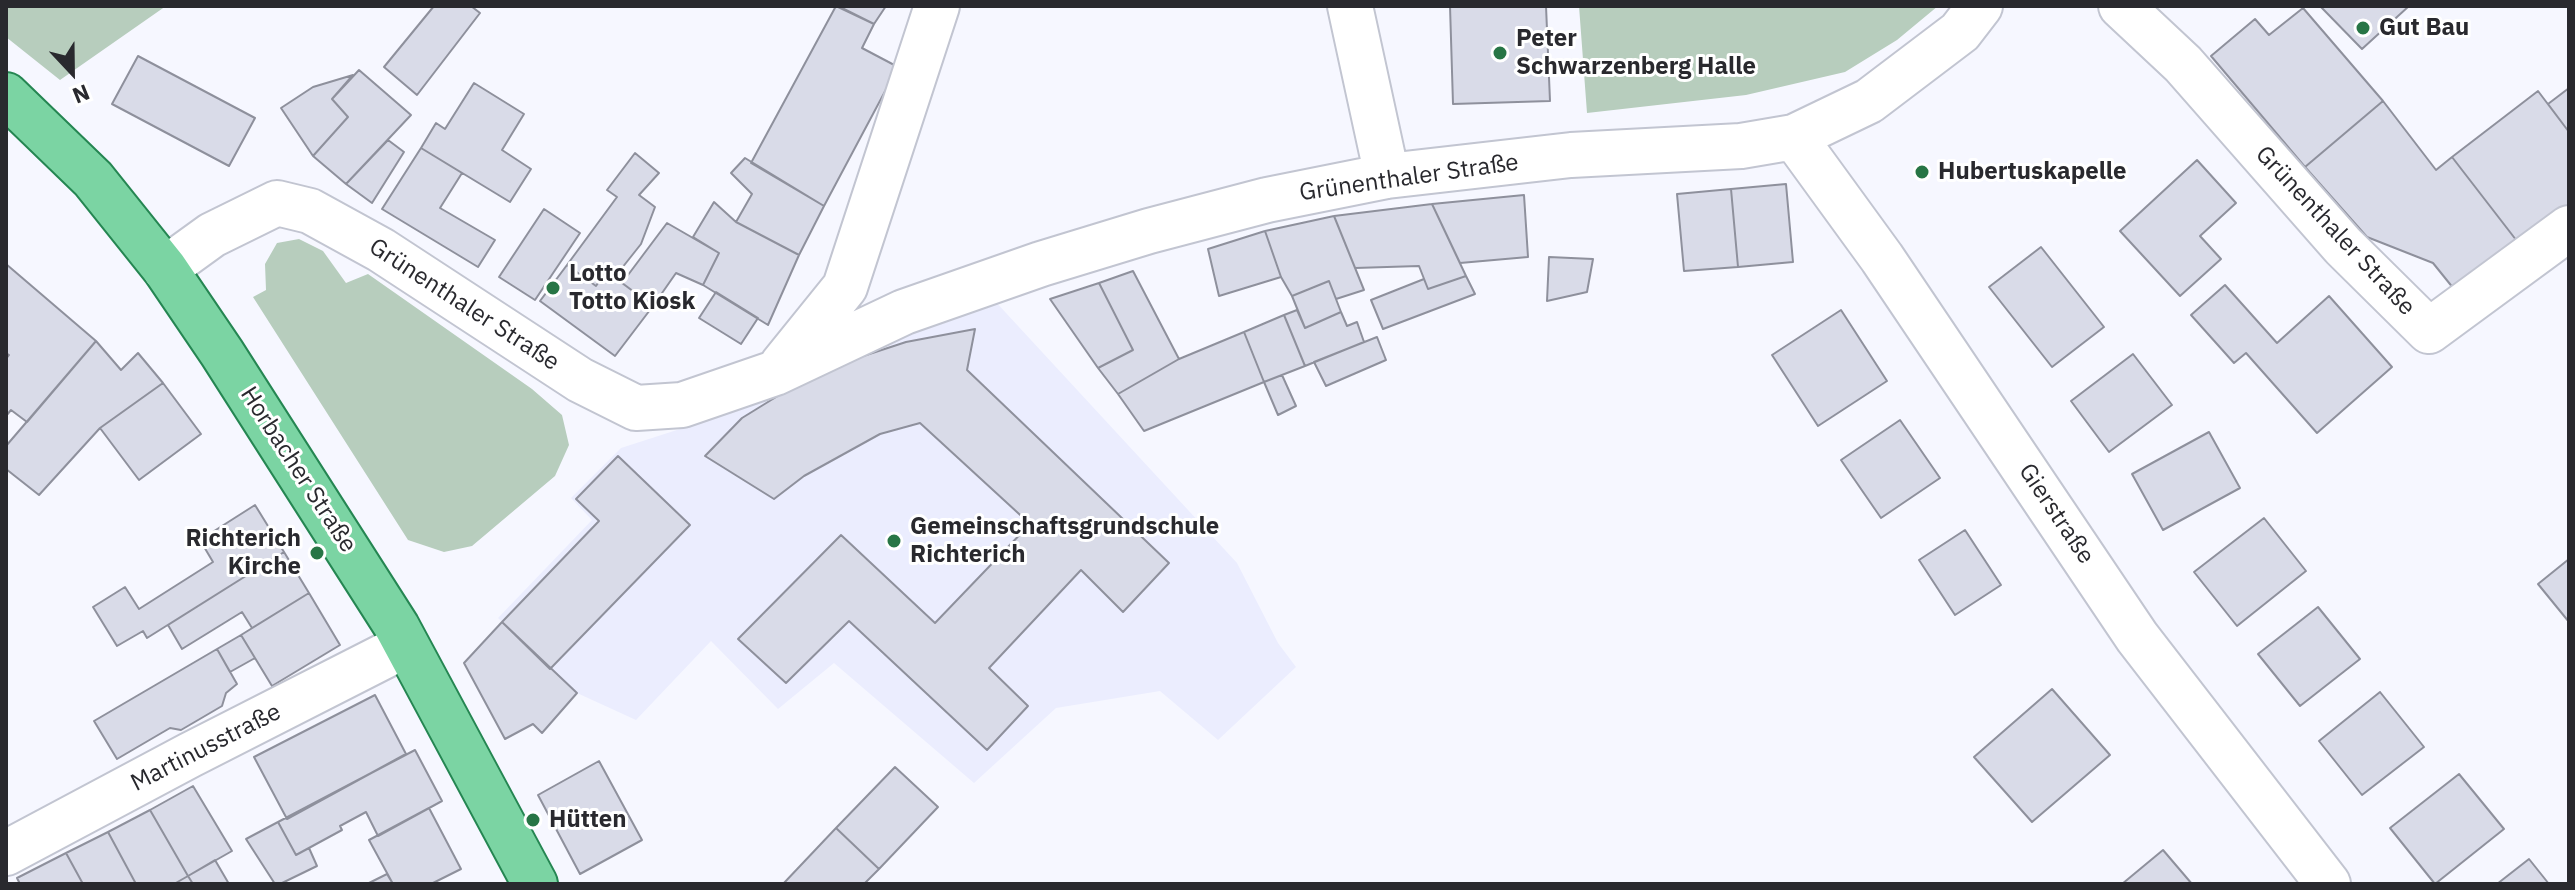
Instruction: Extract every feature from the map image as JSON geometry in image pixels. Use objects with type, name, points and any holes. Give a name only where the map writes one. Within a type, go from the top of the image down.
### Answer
[{"type":"main road","name":"Horbacher Straße","points":[[6,95],[93,179],[165,269],[306,482],[406,645],[522,877]]},
{"type":"street","points":[[775,373],[845,287],[937,6]]},
{"type":"street","points":[[1350,6],[1387,176]]},
{"type":"street","name":"Grünenthaler Straße","points":[[165,269],[212,235],[277,203],[310,211],[381,250],[580,380],[636,408],[682,405],[775,373],[904,312],[1041,264],[1267,200],[1387,176],[1571,155],[1741,146],[1794,137],[1869,101],[1960,32],[1980,6]]},
{"type":"street","name":"Grünenthaler Straße","points":[[2121,6],[2183,64],[2343,246],[2429,331],[2569,228]]},
{"type":"street","name":"Gierstraße","points":[[1794,137],[1882,258],[2137,637],[2328,884]]},
{"type":"street","name":"Martinusstraße","points":[[6,853],[406,645]]},
{"type":"shaded area","name":"Gemeinschaftsgrundschule Richterich","points":[[994,300],[1237,563],[1278,643],[1296,667],[1218,740],[1160,691],[1056,708],[974,783],[834,663],[778,709],[711,641],[636,720],[577,693],[498,618],[592,520],[571,498],[621,448],[711,419],[833,359]]},
{"type":"green space","points":[[6,6],[166,6],[60,80],[6,37]]},
{"type":"green space","points":[[1579,6],[1938,6],[1897,40],[1845,72],[1746,95],[1587,113]]},
{"type":"green space","points":[[299,239],[323,251],[346,283],[368,274],[532,389],[562,415],[569,445],[555,476],[472,546],[444,552],[408,540],[253,297],[266,290],[265,264],[277,243]]},
{"type":"building","points":[[434,6],[471,6],[480,13],[417,95],[384,67]]},
{"type":"building","points":[[836,6],[874,24],[862,48],[898,67],[824,206],[751,163]]},
{"type":"building","points":[[838,6],[886,6],[874,24]]},
{"type":"building","name":"Peter Schwarzenberg Halle","points":[[1450,6],[1546,6],[1550,101],[1453,104]]},
{"type":"building","name":"Gut Bau","points":[[2320,6],[2409,6],[2362,49]]},
{"type":"building","points":[[2303,8],[2383,101],[2305,167],[2211,56],[2255,19],[2269,35]]},
{"type":"building","points":[[138,56],[255,118],[229,166],[112,104]]},
{"type":"building","points":[[359,70],[411,115],[346,184],[313,156],[348,117],[332,99]]},
{"type":"building","points":[[353,75],[332,99],[348,117],[313,156],[281,108],[313,87]]},
{"type":"building","points":[[474,83],[524,114],[502,150],[531,169],[510,202],[421,148],[436,123],[445,129]]},
{"type":"building","points":[[2569,88],[2569,132],[2548,104]]},
{"type":"building","points":[[2538,91],[2569,132],[2569,207],[2520,245],[2452,157]]},
{"type":"building","points":[[2383,101],[2436,170],[2452,157],[2520,245],[2458,294],[2433,263],[2367,237],[2305,167]]},
{"type":"building","points":[[388,140],[404,152],[372,203],[346,184]]},
{"type":"building","points":[[421,148],[462,173],[440,208],[495,240],[478,267],[382,209]]},
{"type":"building","points":[[635,153],[659,173],[639,195],[655,207],[641,244],[614,278],[606,271],[596,286],[567,265],[617,197],[607,190]]},
{"type":"building","points":[[745,158],[824,206],[799,255],[736,222],[752,194],[731,173]]},
{"type":"building","points":[[2197,160],[2236,203],[2200,236],[2221,259],[2180,296],[2120,231]]},
{"type":"building","points":[[1786,184],[1793,262],[1738,267],[1731,189]]},
{"type":"building","points":[[1731,189],[1738,267],[1684,271],[1677,194]]},
{"type":"building","points":[[1524,195],[1528,257],[1460,263],[1432,204]]},
{"type":"building","points":[[714,202],[736,222],[799,255],[768,325],[703,285],[719,253],[693,237]]},
{"type":"building","points":[[1432,204],[1466,276],[1428,289],[1419,266],[1355,268],[1334,216]]},
{"type":"building","points":[[544,209],[580,233],[535,300],[499,277]]},
{"type":"building","points":[[1334,216],[1364,290],[1336,299],[1329,281],[1292,296],[1281,277],[1265,231]]},
{"type":"building","points":[[667,223],[719,253],[703,285],[676,273],[653,306],[622,283]]},
{"type":"building","points":[[1265,231],[1281,277],[1219,296],[1208,249]]},
{"type":"building","points":[[2041,247],[2104,327],[2052,367],[1989,287]]},
{"type":"building","points":[[1549,257],[1593,259],[1587,292],[1547,301]]},
{"type":"building","points":[[6,264],[96,341],[27,422],[11,410],[6,416],[6,359],[9,355],[6,353]]},
{"type":"building","points":[[567,265],[596,286],[606,271],[653,306],[615,356],[540,301]]},
{"type":"building","points":[[1133,271],[1179,359],[1118,394],[1098,368],[1133,350],[1099,283]]},
{"type":"building","points":[[1466,276],[1475,294],[1383,329],[1371,300],[1424,279],[1428,289]]},
{"type":"building","points":[[1329,281],[1341,312],[1305,328],[1292,296]]},
{"type":"building","points":[[1099,283],[1133,350],[1098,368],[1050,299]]},
{"type":"building","points":[[2225,285],[2277,343],[2329,296],[2392,367],[2317,433],[2246,353],[2234,363],[2191,315]]},
{"type":"building","points":[[716,292],[758,318],[741,344],[699,318]]},
{"type":"building","points":[[1297,310],[1305,328],[1341,312],[1347,326],[1357,322],[1364,342],[1305,366],[1284,315]]},
{"type":"building","points":[[1841,310],[1887,381],[1818,426],[1772,355]]},
{"type":"building","points":[[1284,315],[1305,366],[1264,382],[1244,332]]},
{"type":"building","points":[[975,329],[967,370],[1169,563],[1123,612],[1081,570],[989,668],[1028,706],[987,750],[849,621],[786,683],[738,639],[841,535],[935,623],[1030,524],[920,423],[880,434],[804,476],[774,499],[705,456],[742,418],[789,389],[845,362],[906,342]]},
{"type":"building","points":[[1244,332],[1264,382],[1144,431],[1118,394],[1179,359]]},
{"type":"building","points":[[1377,337],[1386,360],[1326,386],[1314,362]]},
{"type":"building","points":[[96,341],[121,370],[138,353],[163,383],[100,428],[39,495],[6,469],[6,446]]},
{"type":"building","points":[[2133,354],[2172,405],[2109,452],[2071,401]]},
{"type":"building","points":[[1282,375],[1296,406],[1278,415],[1264,382]]},
{"type":"building","points":[[163,383],[201,434],[139,480],[100,428]]},
{"type":"building","points":[[1900,420],[1940,478],[1881,518],[1841,460]]},
{"type":"building","points":[[2209,432],[2240,488],[2163,530],[2132,474]]},
{"type":"building","points":[[618,456],[690,525],[550,669],[502,622],[599,521],[576,499]]},
{"type":"building","points":[[255,505],[284,552],[147,638],[143,631],[117,646],[93,607],[125,587],[139,609],[213,562],[200,540]]},
{"type":"building","points":[[2264,518],[2306,571],[2237,626],[2194,572]]},
{"type":"building","points":[[1965,530],[2001,585],[1955,615],[1919,560]]},
{"type":"building","points":[[284,552],[309,593],[252,628],[242,612],[182,649],[168,625]]},
{"type":"building","points":[[2569,559],[2569,622],[2538,584]]},
{"type":"building","points":[[309,593],[340,645],[272,686],[241,635]]},
{"type":"building","points":[[2318,607],[2360,659],[2300,706],[2258,654]]},
{"type":"building","points":[[502,622],[577,693],[542,733],[533,724],[505,739],[464,663]]},
{"type":"building","points":[[241,635],[255,658],[230,672],[217,649]]},
{"type":"building","points":[[217,649],[237,684],[226,693],[222,706],[181,730],[170,728],[117,759],[94,721]]},
{"type":"building","points":[[2052,689],[2110,755],[2032,822],[1974,757]]},
{"type":"building","points":[[2380,692],[2424,747],[2362,795],[2319,741]]},
{"type":"building","points":[[375,695],[406,754],[287,819],[254,757]]},
{"type":"building","points":[[415,750],[442,801],[378,836],[366,812],[340,826],[342,830],[296,855],[278,822]]},
{"type":"building","points":[[599,761],[642,840],[580,874],[538,795]]},
{"type":"building","points":[[895,767],[938,807],[879,869],[836,828]]},
{"type":"building","points":[[2459,774],[2504,829],[2435,884],[2390,828]]},
{"type":"building","points":[[193,786],[232,851],[188,876],[150,810]]},
{"type":"building","points":[[429,808],[461,869],[431,884],[393,884],[369,840]]},
{"type":"building","points":[[150,810],[188,876],[174,884],[136,884],[108,832]]},
{"type":"building","points":[[278,822],[296,855],[309,848],[317,866],[275,884],[246,839]]},
{"type":"building","points":[[836,828],[879,869],[864,884],[783,884]]},
{"type":"building","points":[[108,832],[136,884],[83,884],[66,853]]},
{"type":"building","points":[[2163,850],[2192,884],[2122,884]]},
{"type":"building","points":[[66,853],[83,884],[20,884],[17,878]]},
{"type":"building","points":[[2529,859],[2549,884],[2497,884]]},
{"type":"building","points":[[215,860],[229,884],[193,884],[188,876]]},
{"type":"building","points":[[387,874],[393,884],[367,884]]},
{"type":"building","points":[[188,876],[193,884],[174,884]]},
{"type":"place","name":"Gut Bau","points":[[2363,28]]},
{"type":"place","name":"Peter Schwarzenberg Halle","points":[[1500,53]]},
{"type":"place","name":"Hubertuskapelle","points":[[1922,172]]},
{"type":"place","name":"Lotto Totto Kiosk","points":[[553,288]]},
{"type":"place","name":"Gemeinschaftsgrundschule Richterich","points":[[894,541]]},
{"type":"place","name":"Richterich Kirche","points":[[317,553]]},
{"type":"place","name":"Hütten","points":[[533,820]]}]
